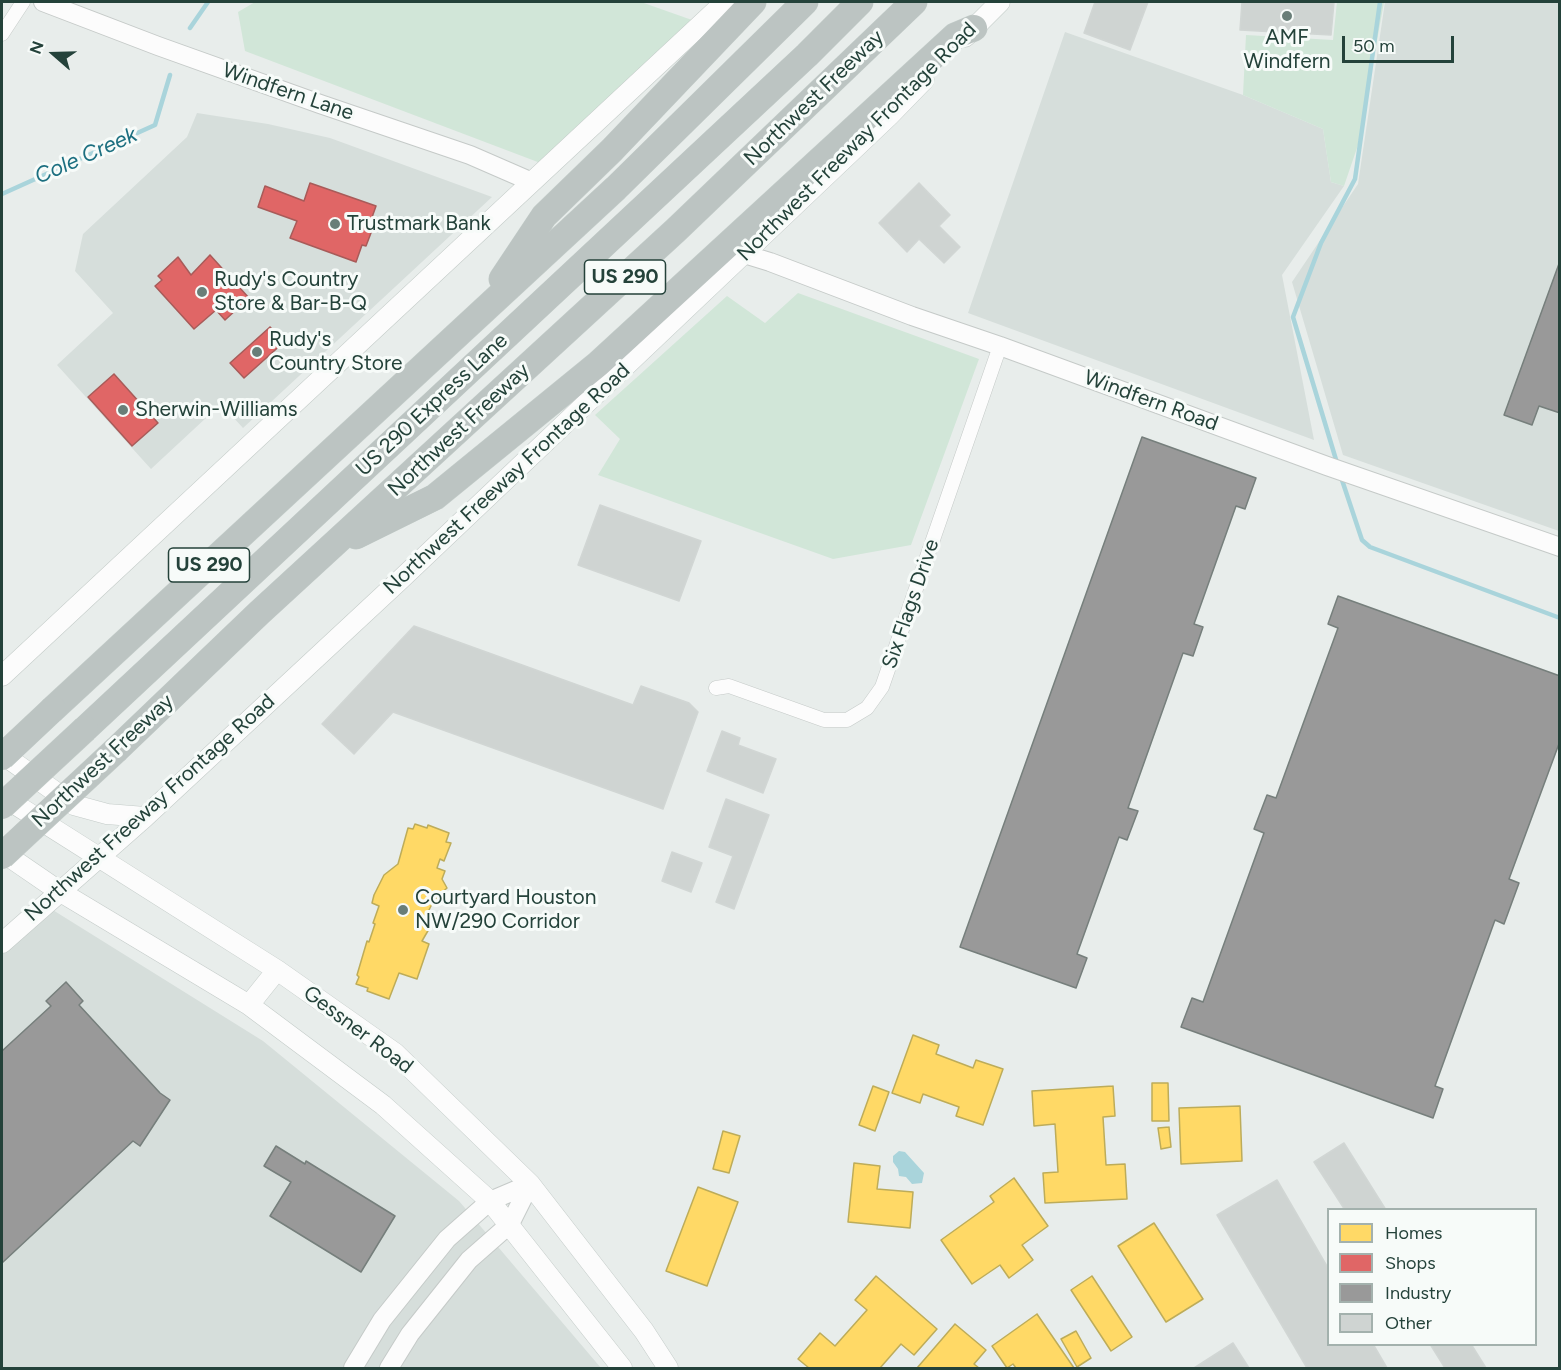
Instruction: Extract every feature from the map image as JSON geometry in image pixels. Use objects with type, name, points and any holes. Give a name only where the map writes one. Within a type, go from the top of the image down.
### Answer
[{"type":"highway","points":[[483,309],[544,216],[612,150],[753,2]]},
{"type":"highway","name":"US 290","points":[[2,755],[616,188],[805,2]]},
{"type":"highway","name":"US 290 Express Lane","points":[[2,807],[799,63],[861,2]]},
{"type":"highway","name":"Northwest Freeway","points":[[2,854],[259,613],[676,230],[914,2]]},
{"type":"highway","points":[[332,548],[435,497],[598,364],[955,36],[974,28]]},
{"type":"main road","points":[[2,676],[724,2]]},
{"type":"main road","name":"Northwest Freeway Frontage Road","points":[[2,942],[145,817],[400,580],[889,116],[1000,2]]},
{"type":"main road","points":[[2,755],[74,804],[107,814],[145,817]]},
{"type":"main road","name":"Gessner Road","points":[[2,796],[277,970],[395,1053],[531,1184],[644,1331],[668,1368]]},
{"type":"main road","points":[[2,854],[59,891],[249,1005],[383,1105],[490,1201],[622,1368]]},
{"type":"main road","points":[[249,1005],[277,970]]},
{"type":"street","points":[[2,34],[23,2]]},
{"type":"street","name":"Windfern Lane","points":[[43,2],[169,50],[470,155],[532,182]]},
{"type":"street","name":"Windfern Road","points":[[744,254],[1349,474],[1560,547]]},
{"type":"street","name":"Six Flags Drive","points":[[716,687],[729,686],[824,720],[847,720],[867,708],[882,687],[1000,346]]},
{"type":"street","points":[[353,1368],[382,1320],[447,1239],[490,1201],[531,1184]]},
{"type":"street","points":[[389,1368],[410,1334],[469,1260],[510,1224],[531,1184]]},
{"type":"shaded area","points":[[1385,2],[1559,2],[1559,531],[1343,455],[1292,282],[1358,184]]},
{"type":"shaded area","points":[[1065,32],[1243,95],[1323,129],[1331,182],[1344,186],[1282,275],[1314,440],[968,313]]},
{"type":"shaded area","points":[[197,113],[268,124],[330,138],[492,197],[243,428],[221,404],[151,469],[57,365],[113,313],[75,271],[83,234],[187,137]]},
{"type":"shaded area","points":[[48,907],[263,1041],[459,1201],[601,1368],[2,1368],[2,947]]},
{"type":"green space","points":[[255,2],[641,2],[692,20],[543,164],[245,51],[238,12]]},
{"type":"green space","points":[[1337,2],[1384,2],[1358,145],[1344,186],[1331,182],[1323,129],[1243,95],[1246,35],[1333,40]]},
{"type":"green space","points":[[798,293],[979,359],[911,545],[833,559],[598,475],[620,439],[595,415],[727,296],[765,323]]},
{"type":"water","points":[[899,1151],[905,1152],[924,1173],[922,1183],[912,1184],[906,1177],[899,1176],[893,1156]]},
{"type":"building: Homes","name":"Courtyard Houston NW/290 Corridor","points":[[415,824],[427,828],[428,825],[449,833],[446,842],[451,843],[444,861],[440,859],[437,868],[445,871],[442,879],[447,888],[434,900],[427,914],[433,916],[422,941],[429,944],[417,979],[399,973],[389,999],[367,991],[368,988],[356,984],[359,977],[357,975],[379,906],[372,903],[374,895],[384,875],[398,864],[408,828],[413,829]]},
{"type":"building: Homes","points":[[913,1035],[939,1045],[936,1054],[973,1068],[976,1060],[1003,1069],[983,1125],[956,1116],[959,1107],[923,1094],[920,1103],[892,1093]]},
{"type":"building: Homes","points":[[1152,1083],[1168,1083],[1169,1121],[1152,1121]]},
{"type":"building: Homes","points":[[873,1086],[889,1092],[875,1131],[859,1125]]},
{"type":"building: Homes","points":[[1113,1086],[1115,1116],[1103,1117],[1106,1165],[1125,1164],[1127,1199],[1045,1203],[1043,1173],[1058,1172],[1055,1124],[1034,1126],[1032,1091]]},
{"type":"building: Homes","points":[[1240,1106],[1242,1161],[1181,1164],[1179,1108]]},
{"type":"building: Homes","points":[[1169,1127],[1171,1147],[1161,1149],[1158,1128]]},
{"type":"building: Homes","points":[[723,1131],[740,1136],[729,1173],[713,1169]]},
{"type":"building: Homes","points":[[854,1163],[880,1166],[877,1189],[913,1192],[910,1228],[848,1222]]},
{"type":"building: Homes","points":[[1014,1178],[1048,1226],[1022,1245],[1033,1260],[1009,1278],[1000,1265],[972,1284],[941,1240],[994,1202],[990,1196]]},
{"type":"building: Homes","points":[[698,1187],[738,1202],[707,1286],[666,1271]]},
{"type":"building: Homes","points":[[1154,1223],[1203,1299],[1166,1322],[1118,1246]]},
{"type":"building: Homes","points":[[876,1276],[937,1329],[914,1355],[901,1344],[880,1368],[809,1368],[798,1359],[820,1333],[835,1346],[867,1310],[855,1300]]},
{"type":"building: Homes","points":[[1092,1276],[1132,1337],[1111,1351],[1071,1290]]},
{"type":"building: Homes","points":[[1037,1314],[1074,1368],[1016,1368],[1013,1364],[1007,1368],[992,1346]]},
{"type":"building: Homes","points":[[955,1324],[986,1350],[974,1364],[979,1368],[917,1368]]},
{"type":"building: Homes","points":[[1076,1331],[1091,1358],[1077,1367],[1061,1339]]},
{"type":"building: Shops","points":[[310,183],[376,206],[370,223],[374,225],[366,246],[362,245],[356,262],[290,238],[297,221],[258,207],[265,186],[304,201]]},
{"type":"building: Shops","name":"Rudy's Country Store & Bar-B-Q","points":[[210,255],[249,298],[225,320],[216,310],[194,329],[155,286],[162,280],[158,276],[178,257],[191,275]]},
{"type":"building: Shops","name":"Rudy's Country Store","points":[[270,327],[284,342],[244,378],[230,363]]},
{"type":"building: Shops","name":"Sherwin-Williams","points":[[114,374],[158,423],[132,446],[88,397]]},
{"type":"building: Industry","points":[[1560,261],[1560,413],[1539,406],[1532,425],[1504,415]]},
{"type":"building: Industry","points":[[1142,437],[1256,478],[1245,509],[1236,506],[1194,624],[1203,627],[1193,656],[1183,653],[1128,808],[1138,811],[1127,840],[1119,837],[1077,954],[1087,958],[1076,988],[960,947]]},
{"type":"building: Industry","points":[[1338,596],[1560,676],[1560,741],[1509,879],[1519,883],[1504,924],[1495,920],[1435,1086],[1443,1089],[1433,1118],[1181,1027],[1192,998],[1203,1002],[1264,833],[1254,829],[1267,795],[1276,798],[1338,628],[1328,624]]},
{"type":"building: Industry","points":[[66,982],[83,1001],[79,1005],[160,1093],[170,1100],[140,1146],[133,1141],[2,1263],[2,1051],[51,1006],[46,1001]]},
{"type":"building: Industry","points":[[276,1146],[305,1164],[306,1161],[395,1216],[361,1272],[270,1216],[291,1182],[264,1166]]},
{"type":"building: Other","points":[[1095,2],[1148,2],[1130,50],[1084,33]]},
{"type":"building: Other","name":"AMF Windfern","points":[[1242,2],[1334,2],[1331,35],[1240,30]]},
{"type":"building: Other","points":[[919,183],[950,215],[939,226],[960,247],[944,263],[919,239],[907,252],[879,223]]},
{"type":"building: Other","points":[[600,505],[701,541],[679,601],[578,565]]},
{"type":"building: Other","points":[[414,626],[633,705],[641,686],[689,703],[698,712],[663,809],[393,712],[354,754],[322,724]]},
{"type":"building: Other","points":[[722,731],[740,738],[738,745],[776,759],[763,793],[707,771]]},
{"type":"building: Other","points":[[726,799],[769,815],[734,909],[716,902],[733,856],[709,847]]},
{"type":"building: Other","points":[[672,852],[702,863],[691,892],[662,881]]},
{"type":"building: Other","points":[[1344,1143],[1385,1208],[1344,1208],[1314,1162]]},
{"type":"building: Other","points":[[1277,1180],[1327,1266],[1327,1346],[1374,1346],[1387,1368],[1307,1368],[1217,1215]]},
{"type":"building: Other","points":[[1233,1343],[1249,1368],[1194,1368]]},
{"type":"building: Other","points":[[1431,1346],[1472,1346],[1486,1368],[1445,1368]]},
{"type":"waterway","name":"Cole Creek","points":[[190,28],[208,2]]},
{"type":"waterway","points":[[1337,463],[1293,317],[1321,243],[1355,179],[1380,2]]},
{"type":"waterway","name":"Cole Creek","points":[[2,194],[155,125],[170,75]]},
{"type":"waterway","points":[[1341,477],[1362,540],[1370,547],[1560,618]]},
{"type":"place","name":"AMF Windfern","points":[[1287,16]]},
{"type":"place","name":"Trustmark Bank","points":[[335,224]]},
{"type":"place","name":"Rudy's Country Store & Bar-B-Q","points":[[202,292]]},
{"type":"place","name":"Rudy's Country Store","points":[[257,352]]},
{"type":"place","name":"Sherwin-Williams","points":[[123,410]]},
{"type":"place","name":"Courtyard Houston NW/290 Corridor","points":[[403,910]]}]
